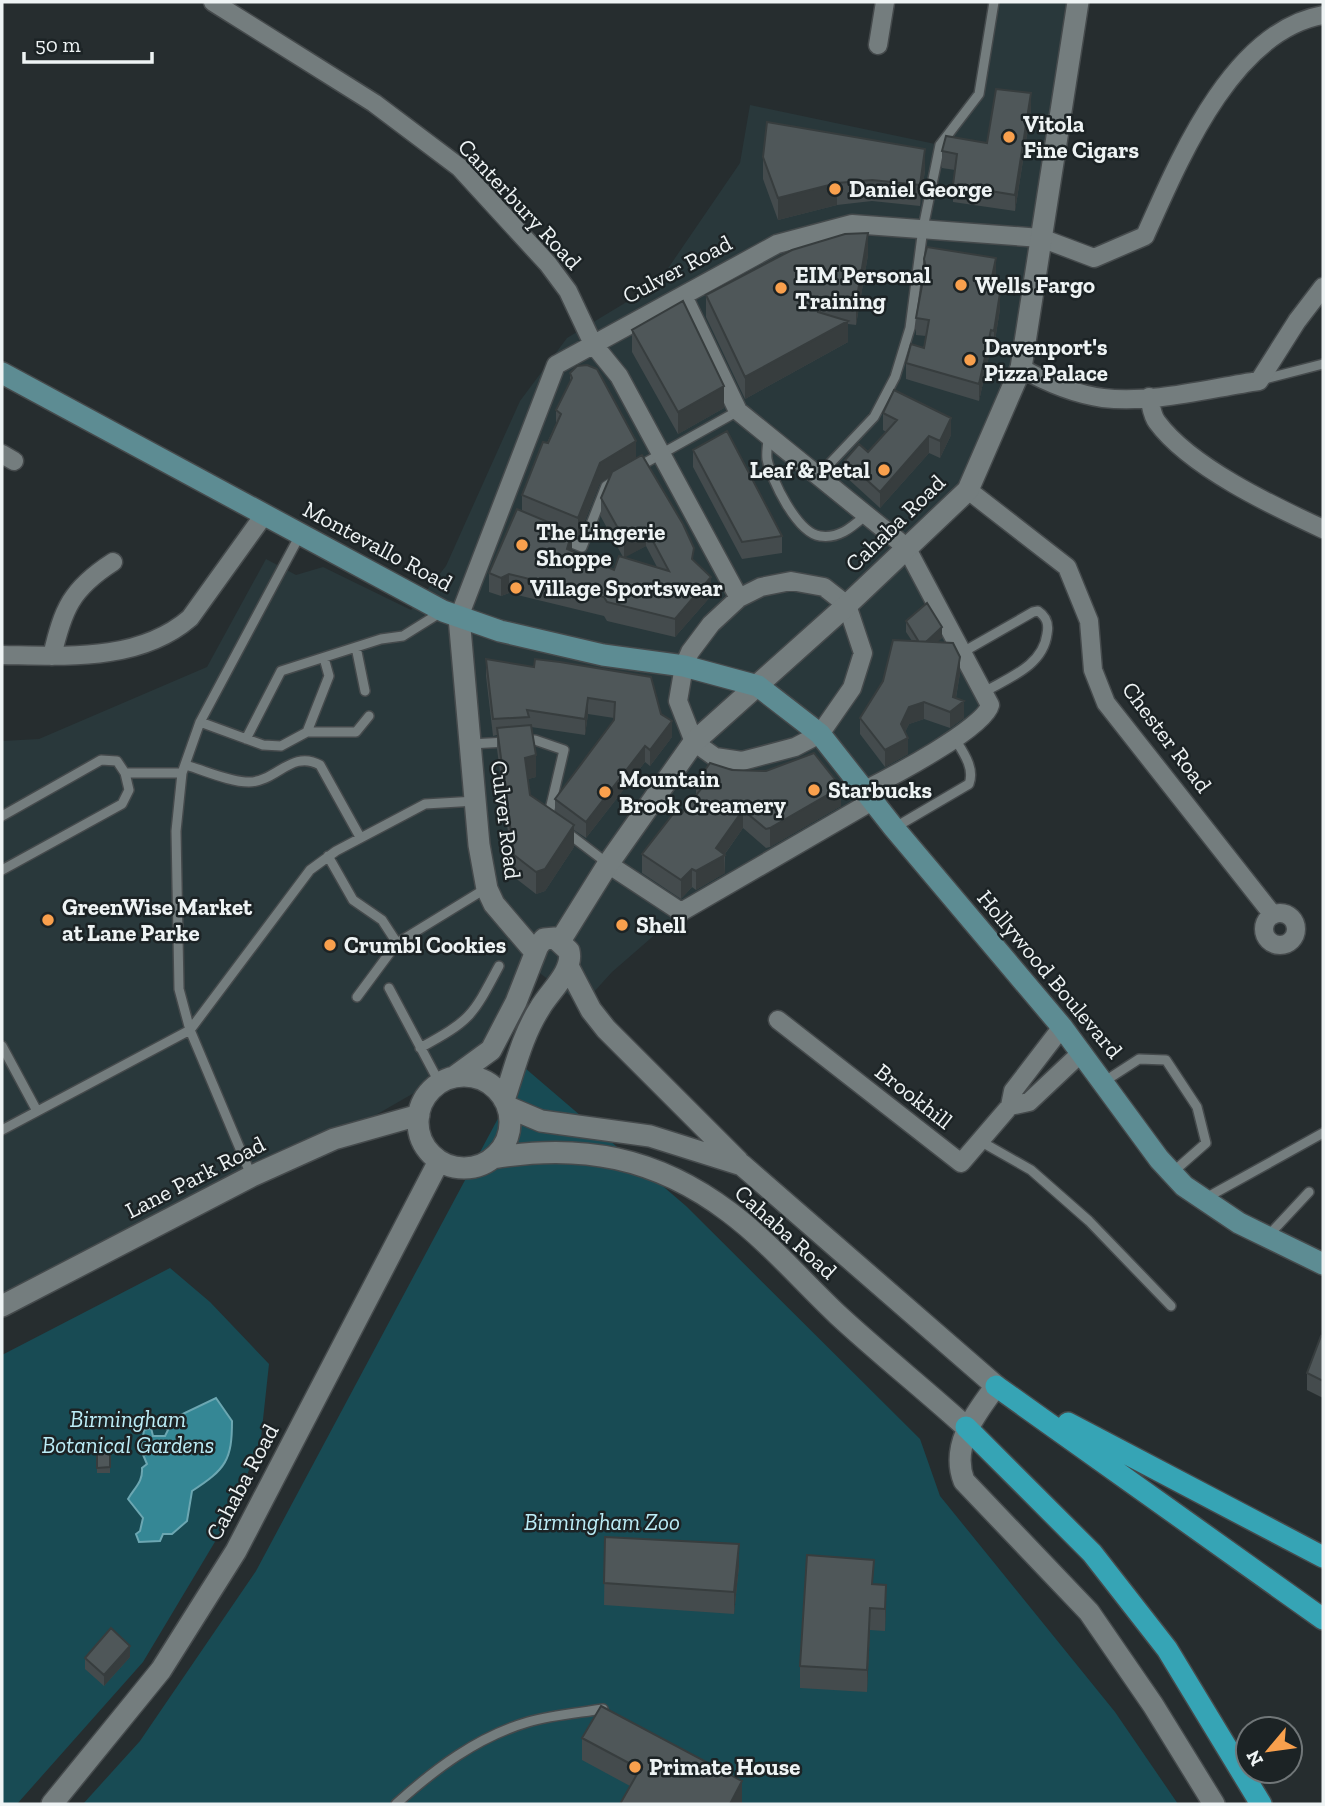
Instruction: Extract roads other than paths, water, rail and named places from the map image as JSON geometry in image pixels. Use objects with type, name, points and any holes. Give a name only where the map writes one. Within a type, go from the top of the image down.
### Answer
[{"type":"highway","points":[[996,1386],[1323,1557]]},
{"type":"highway","points":[[996,1386],[1323,1619]]},
{"type":"highway","points":[[966,1427],[1092,1553],[1167,1649],[1261,1804]]},
{"type":"main road","name":"Montevallo Road","points":[[2,373],[451,614],[500,631],[603,655],[684,666],[758,686]]},
{"type":"main road","name":"Hollywood Boulevard","points":[[758,686],[820,734],[894,828],[1062,1027],[1172,1173],[1202,1200],[1266,1237],[1323,1264]]},
{"type":"street","name":"Canterbury Road","points":[[213,2],[374,103],[459,167],[548,264],[568,291],[593,344],[619,376],[739,598]]},
{"type":"street","points":[[878,45],[885,2]]},
{"type":"street","name":"Cahaba Road","points":[[996,1386],[742,1164],[606,1029],[591,1010],[568,966],[569,951],[560,941],[608,864],[694,742],[847,605],[968,490],[1021,369],[1078,2]]},
{"type":"street","name":"Culver Road","points":[[535,951],[494,904],[487,888],[451,614],[505,515],[556,365],[777,244],[852,224],[1041,238],[1094,258],[1145,236],[1177,163],[1223,84],[1284,28],[1323,15]]},
{"type":"street","points":[[1021,369],[1051,385],[1103,398],[1149,397],[1259,381],[1323,287]]},
{"type":"street","points":[[608,864],[681,912],[870,795],[954,739],[989,710],[990,705],[906,547],[820,474],[738,411],[683,296]]},
{"type":"street","points":[[1149,397],[1156,421],[1201,463],[1275,507],[1323,529]]},
{"type":"street","name":"Chester Road","points":[[968,490],[1067,567],[1089,621],[1093,670],[1106,703],[1273,915]]},
{"type":"street","points":[[2,655],[110,653],[146,644],[174,632],[190,618],[264,515]]},
{"type":"street","points":[[52,656],[61,618],[75,594],[94,574],[113,562]]},
{"type":"street","points":[[791,581],[824,587],[847,605],[863,653],[852,688],[820,734],[795,747],[742,761],[715,757],[694,742],[678,701],[684,666],[690,652],[712,624],[739,598],[761,587],[791,581]]},
{"type":"street","points":[[439,1161],[421,1137],[419,1115],[427,1095],[491,1050],[516,1002],[535,951],[549,936],[560,941]]},
{"type":"street","points":[[493,1158],[507,1140],[510,1118],[506,1103],[523,1041],[539,1008],[568,966]]},
{"type":"street","name":"Brookhill","points":[[778,1020],[961,1163],[1010,1106],[1013,1091],[1062,1027]]},
{"type":"street","name":"Brookhill","points":[[1010,1106],[1029,1102],[1082,1052]]},
{"type":"street","name":"Cahaba Road","points":[[447,1080],[476,1078],[487,1082],[506,1103],[541,1121],[650,1136],[742,1164]]},
{"type":"street","name":"Lane Park Road","points":[[2,1306],[252,1177],[334,1139],[419,1115]]},
{"type":"street","name":"Cahaba Road","points":[[52,1804],[162,1670],[236,1551],[439,1161],[463,1168],[474,1167],[493,1158],[535,1151],[570,1150],[633,1162],[673,1179],[728,1211],[839,1315],[966,1427]]},
{"type":"street","points":[[996,1386],[966,1427],[960,1469],[964,1481],[1089,1612],[1153,1705],[1214,1804]]},
{"type":"lane","points":[[820,474],[874,416],[895,377],[910,328],[923,228],[940,145],[979,94],[994,2]]},
{"type":"lane","points":[[1259,381],[1323,364]]},
{"type":"lane","points":[[549,533],[582,547],[606,486],[738,411]]},
{"type":"lane","points":[[769,434],[766,456],[772,476],[803,528],[818,536],[836,536],[849,530],[867,514]]},
{"type":"lane","points":[[252,1177],[190,1030],[180,989],[176,831],[183,769],[200,722],[300,535]]},
{"type":"lane","points":[[963,652],[1033,612],[1038,611],[1046,618],[1049,625],[1046,646],[1040,655],[1031,665],[984,692]]},
{"type":"lane","points":[[246,739],[281,671],[403,636],[451,614]]},
{"type":"lane","points":[[356,648],[365,691]]},
{"type":"lane","points":[[307,732],[329,676],[324,658]]},
{"type":"lane","points":[[200,722],[262,745],[281,746],[307,732],[356,733],[369,716]]},
{"type":"lane","points":[[894,828],[969,784],[971,779],[967,758],[954,739]]},
{"type":"lane","points":[[470,744],[535,740],[564,750],[547,818],[608,864]]},
{"type":"lane","points":[[125,773],[183,769],[248,782],[299,760],[309,759],[320,765],[360,837]]},
{"type":"lane","points":[[2,816],[102,760],[117,761],[125,773],[130,790],[122,804],[2,870]]},
{"type":"lane","points":[[2,1130],[190,1030],[310,870],[328,856],[425,804],[476,801]]},
{"type":"lane","points":[[328,856],[353,900],[382,920],[397,943]]},
{"type":"lane","points":[[357,997],[397,943],[487,888]]},
{"type":"lane","points":[[420,1048],[461,1025],[475,1013],[499,966]]},
{"type":"lane","points":[[389,988],[420,1048],[447,1080]]},
{"type":"lane","points":[[2,1046],[37,1111]]},
{"type":"lane","points":[[1105,1081],[1139,1059],[1166,1060],[1197,1107],[1206,1143],[1172,1173]]},
{"type":"lane","points":[[1202,1200],[1323,1133]]},
{"type":"lane","points":[[980,1141],[1031,1170],[1089,1221],[1171,1306]]},
{"type":"lane","points":[[1266,1237],[1309,1192]]},
{"type":"lane","points":[[396,1804],[458,1754],[501,1732],[530,1722],[603,1709]]},
{"type":"place","name":"Vitola Fine Cigars","points":[[1009,137]]},
{"type":"place","name":"Daniel George","points":[[835,189]]},
{"type":"place","name":"Wells Fargo","points":[[961,285]]},
{"type":"place","name":"EIM Personal Training","points":[[781,288]]},
{"type":"place","name":"Davenport's Pizza Palace","points":[[970,360]]},
{"type":"place","name":"Leaf & Petal","points":[[884,470]]},
{"type":"place","name":"The Lingerie Shoppe","points":[[522,545]]},
{"type":"place","name":"Village Sportswear","points":[[516,588]]},
{"type":"place","name":"Starbucks","points":[[814,790]]},
{"type":"place","name":"Mountain Brook Creamery","points":[[605,792]]},
{"type":"place","name":"GreenWise Market at Lane Parke","points":[[48,920]]},
{"type":"place","name":"Shell","points":[[622,925]]},
{"type":"place","name":"Crumbl Cookies","points":[[330,945]]},
{"type":"place","name":"Primate House","points":[[635,1767]]},
{"type":"park label","name":"Birmingham Botanical Gardens","points":[[128,1432]]},
{"type":"park label","name":"Birmingham Zoo","points":[[602,1522]]}]
